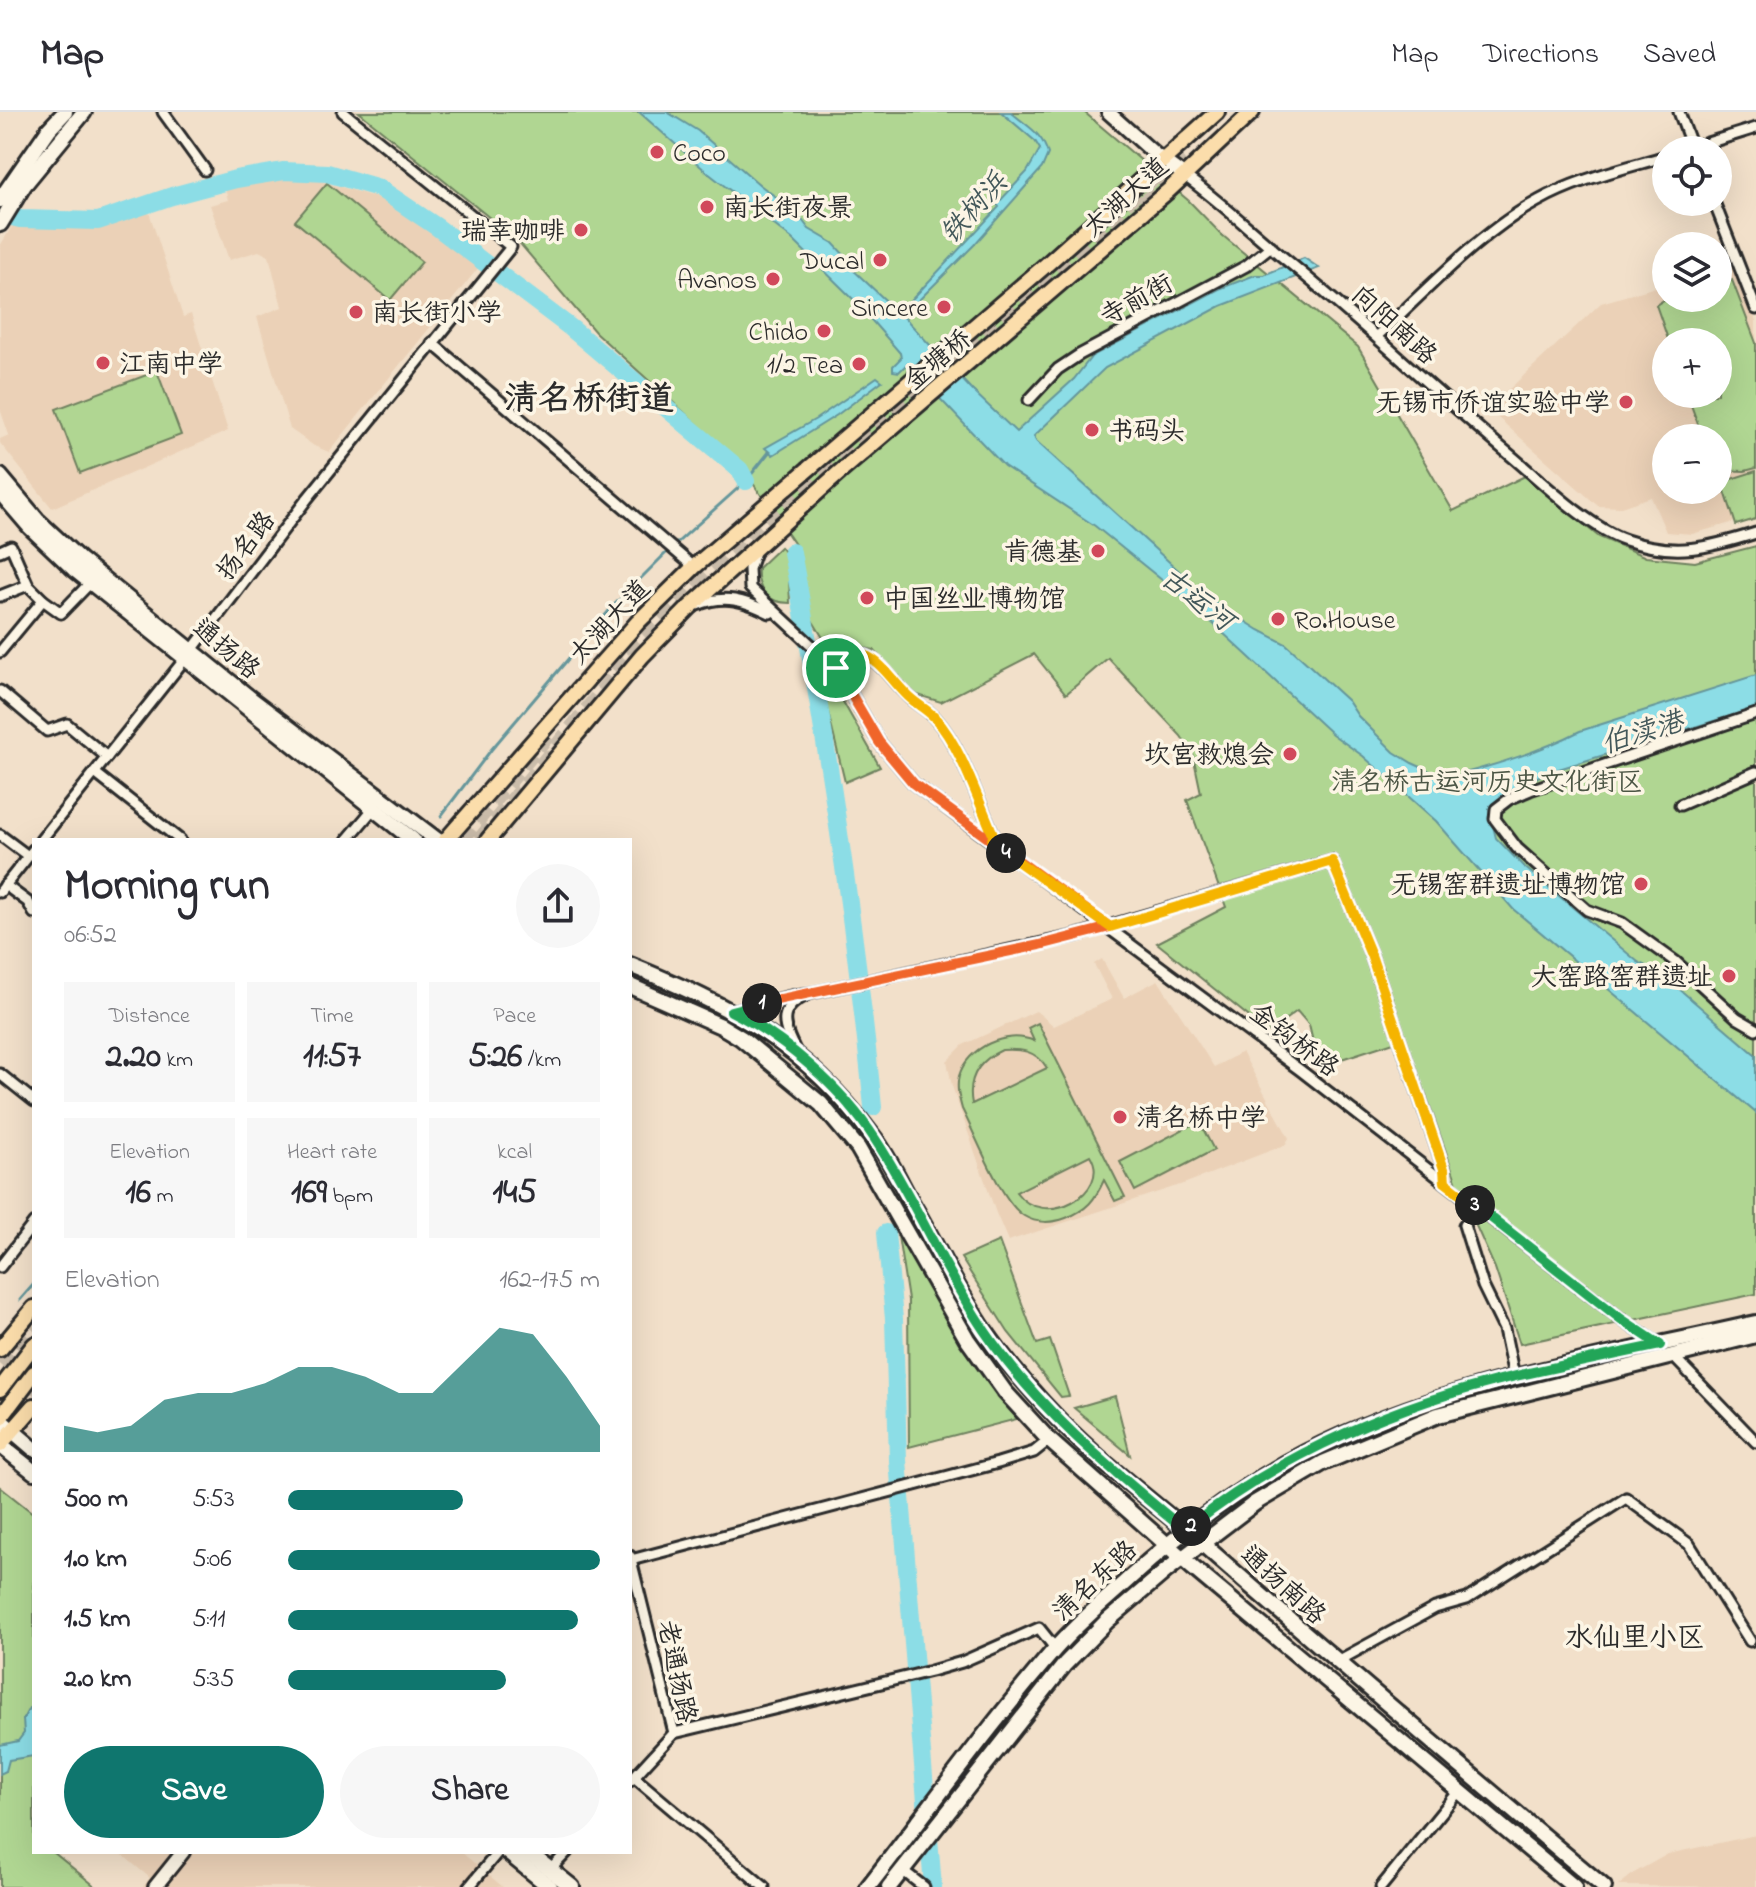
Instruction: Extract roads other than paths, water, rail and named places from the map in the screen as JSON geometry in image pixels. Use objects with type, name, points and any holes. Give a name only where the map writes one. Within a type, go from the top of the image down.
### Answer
[{"type":"main road","points":[[1,222],[7,196],[49,129],[65,112]]},
{"type":"main road","points":[[7,196],[84,112]]},
{"type":"main road","name":"太湖大道","points":[[448,838],[638,622],[694,567],[1046,265],[1217,112]]},
{"type":"main road","name":"太湖大道","points":[[1064,283],[1252,112]]},
{"type":"main road","name":"金塘桥","points":[[840,472],[1064,283]]},
{"type":"main road","name":"太湖大道","points":[[490,838],[642,656],[690,607],[840,472]]},
{"type":"main road","name":"通扬路","points":[[0,476],[37,520],[81,561],[411,838]]},
{"type":"main road","name":"通扬路","points":[[0,492],[30,527],[91,582],[434,838]]},
{"type":"main road","name":"通扬南路","points":[[632,966],[762,1028],[835,1091],[874,1137],[983,1329],[1021,1379],[1096,1455],[1604,1887]]},
{"type":"main road","name":"通扬南路","points":[[632,987],[741,1038],[821,1104],[858,1148],[967,1339],[1005,1392],[1049,1440],[1181,1558],[1574,1887]]},
{"type":"main road","points":[[0,1349],[32,1310]]},
{"type":"main road","name":"清名东路","points":[[868,1887],[1055,1648],[1167,1546],[1249,1485],[1307,1452],[1418,1405],[1514,1376],[1756,1323]]},
{"type":"main road","name":"清名东路","points":[[889,1887],[1065,1664],[1106,1622],[1181,1558],[1255,1503],[1323,1463],[1438,1415],[1515,1393],[1756,1335]]},
{"type":"main road","points":[[0,1389],[32,1348]]},
{"type":"main road","points":[[32,1376],[0,1419],[32,1447]]},
{"type":"main road","points":[[32,1408],[0,1445],[32,1470]]},
{"type":"main road","points":[[509,1854],[550,1887]]},
{"type":"main road","points":[[530,1854],[572,1887]]},
{"type":"street","points":[[163,112],[205,170]]},
{"type":"street","name":"扬名路","points":[[43,838],[307,499],[511,247],[343,112]]},
{"type":"street","name":"向阳南路","points":[[1108,112],[1312,280],[1453,407],[1574,509],[1621,539],[1678,551],[1702,549],[1756,533]]},
{"type":"street","points":[[1679,112],[1686,136]]},
{"type":"street","points":[[1731,136],[1756,128]]},
{"type":"street","points":[[1377,336],[1497,227],[1538,200],[1581,182],[1652,160]]},
{"type":"street","points":[[1719,216],[1756,309]]},
{"type":"street","name":"寺前街","points":[[1029,400],[1058,369],[1079,355],[1274,249]]},
{"type":"street","points":[[432,343],[694,567]]},
{"type":"street","points":[[0,551],[11,546],[28,585],[61,613],[91,582]]},
{"type":"street","name":"金钩桥路","points":[[758,546],[749,569],[750,588],[836,668],[879,742],[895,764],[923,792],[1110,927],[1621,1319],[1660,1345],[1756,1442]]},
{"type":"street","points":[[0,596],[28,585]]},
{"type":"street","points":[[690,607],[727,597],[744,601],[783,619]]},
{"type":"street","points":[[0,652],[43,600]]},
{"type":"street","points":[[836,668],[842,651],[869,656],[907,696],[933,715],[947,733],[968,776],[993,834],[992,842]]},
{"type":"street","points":[[0,691],[47,731],[67,724],[107,757]]},
{"type":"street","points":[[1756,714],[1530,790],[1501,804],[1496,809],[1495,819],[1517,848],[1587,910],[1622,923],[1676,962],[1737,1018],[1756,1029]]},
{"type":"street","points":[[1680,805],[1756,772]]},
{"type":"street","points":[[95,773],[177,838]]},
{"type":"street","points":[[349,838],[374,808]]},
{"type":"street","points":[[0,835],[31,853],[3,888],[28,902],[32,909]]},
{"type":"street","points":[[731,1011],[1040,945],[1332,861],[1371,955],[1444,1169],[1445,1182]]},
{"type":"street","points":[[798,1056],[784,1023],[786,1011],[792,1002],[812,993]]},
{"type":"street","points":[[0,1074],[32,1099]]},
{"type":"street","points":[[1464,1225],[1483,1286],[1504,1329],[1514,1376]]},
{"type":"street","points":[[0,1267],[32,1226]]},
{"type":"street","points":[[632,1557],[1034,1452],[1049,1440]]},
{"type":"street","points":[[1336,1662],[1435,1608],[1467,1599],[1626,1498],[1689,1544],[1750,1641]]},
{"type":"street","name":"老通扬路","points":[[632,1566],[674,1733],[632,1779]]},
{"type":"street","points":[[674,1733],[931,1671],[962,1662],[1039,1628],[1055,1648]]},
{"type":"street","points":[[632,1779],[764,1887]]},
{"type":"street","points":[[1381,1887],[1459,1791]]},
{"type":"street","points":[[155,1887],[181,1854]]},
{"type":"street","points":[[469,1887],[496,1854]]},
{"type":"street","points":[[550,1870],[565,1854]]},
{"type":"street","points":[[902,1870],[924,1887]]},
{"type":"water","points":[[639,112],[667,112],[698,131],[796,212],[809,229],[833,243],[846,257],[849,266],[899,313],[999,207],[997,204],[1027,172],[1040,149],[1001,112],[1011,112],[1033,130],[1048,154],[1042,168],[974,245],[903,316],[1016,432],[1074,379],[1092,356],[1219,289],[1255,275],[1264,275],[1304,258],[1319,268],[1221,306],[1105,368],[1034,436],[1036,441],[1210,599],[1286,644],[1348,701],[1358,716],[1394,752],[1454,782],[1461,774],[1522,756],[1580,731],[1756,675],[1756,708],[1546,773],[1508,791],[1493,804],[1491,818],[1496,838],[1522,865],[1638,962],[1663,975],[1756,1055],[1756,1113],[1513,909],[1436,821],[1363,756],[1332,734],[1194,606],[1095,526],[1004,466],[907,364],[899,372],[893,371],[893,366],[901,358],[900,353],[853,299],[792,239],[708,173]]},
{"type":"water","points":[[877,377],[882,381],[837,415],[773,455],[765,448],[816,419]]},
{"type":"water","points":[[32,1708],[32,1756],[9,1760],[6,1771],[0,1774],[0,1745],[18,1741],[24,1733],[23,1719]]},
{"type":"waterway","points":[[0,214],[20,219],[98,221],[172,196],[236,179],[284,171],[327,173],[379,188],[437,227],[571,328],[740,470],[746,481]]},
{"type":"waterway","points":[[441,816],[491,750],[614,605],[669,550],[746,481],[770,451]]},
{"type":"waterway","points":[[792,552],[838,829],[858,968],[873,1107]]},
{"type":"waterway","points":[[886,1233],[894,1319],[898,1460],[933,1887]]},
{"type":"waterway","points":[[20,1300],[32,1286]]},
{"type":"tunnel","points":[[1143,204],[1188,163]]},
{"type":"tunnel","points":[[623,649],[707,567],[1060,263],[1162,170]]},
{"type":"tunnel","points":[[482,838],[641,644]]},
{"type":"tunnel","points":[[463,838],[550,732]]},
{"type":"tunnel","points":[[0,1365],[32,1328]]},
{"type":"tunnel","points":[[0,1430],[32,1388]]},
{"type":"place","name":"Coco","points":[[657,152]]},
{"type":"place","name":"南长街夜景","points":[[707,207]]},
{"type":"place","name":"瑞幸咖啡","points":[[581,230]]},
{"type":"place","name":"Ducal","points":[[880,260]]},
{"type":"place","name":"Avanos","points":[[773,279]]},
{"type":"place","name":"Sincere","points":[[944,307]]},
{"type":"place","name":"南长街小学","points":[[356,312]]},
{"type":"place","name":"Chido","points":[[824,331]]},
{"type":"place","name":"江南中学","points":[[103,363]]},
{"type":"place","name":"1/2 Tea","points":[[859,364]]},
{"type":"place","name":"无锡市侨谊实验中学","points":[[1626,402]]},
{"type":"place","name":"书码头","points":[[1092,430]]},
{"type":"place","name":"肯德基","points":[[1098,551]]},
{"type":"place","name":"中国丝业博物馆","points":[[867,598]]},
{"type":"place","name":"Ro.House","points":[[1278,619]]},
{"type":"place","name":"坎宫救熄会","points":[[1290,754]]},
{"type":"place","name":"无锡窑群遗址博物馆","points":[[1641,884]]},
{"type":"place","name":"大窑路窑群遗址","points":[[1729,976]]},
{"type":"place","name":"清名桥中学","points":[[1120,1117]]},
{"type":"district","name":"清名桥街道","points":[[589,397]]},
{"type":"district","name":"水仙里小区","points":[[1635,1636]]},
{"type":"water label","name":"铁树浜","points":[[973,207]]},
{"type":"water label","name":"古运河","points":[[1198,598]]},
{"type":"water label","name":"伯渎港","points":[[1642,731]]},
{"type":"park label","name":"清名桥古运河历史文化街区","points":[[1487,781]]}]
